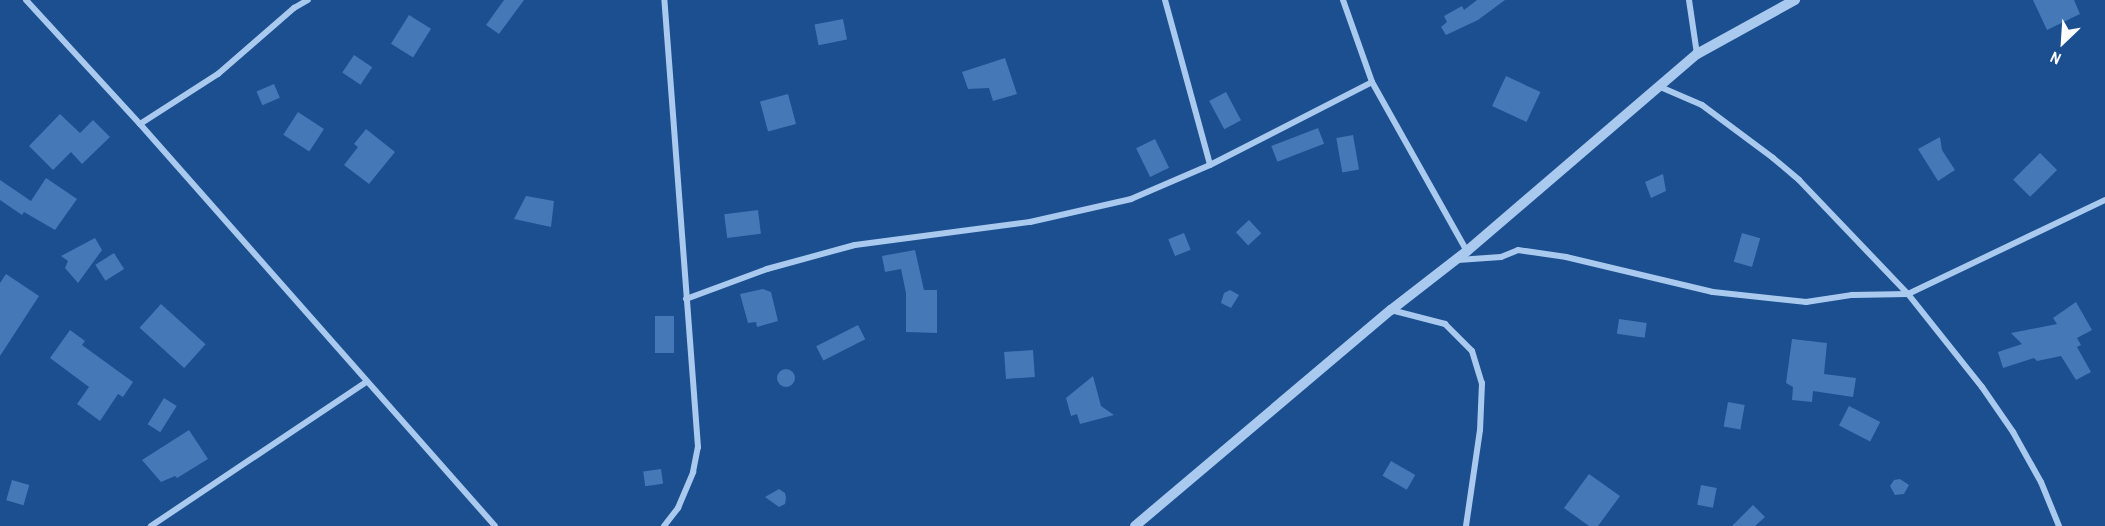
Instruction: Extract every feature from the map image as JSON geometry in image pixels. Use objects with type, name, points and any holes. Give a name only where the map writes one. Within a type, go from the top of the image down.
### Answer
[{"type":"street","points":[[26,0],[140,124],[495,526]]},
{"type":"street","points":[[294,9],[298,0]]},
{"type":"street","points":[[140,124],[218,74],[294,9],[308,0]]},
{"type":"street","points":[[664,0],[698,447],[693,472],[678,508],[664,526]]},
{"type":"street","points":[[1165,0],[1210,165]]},
{"type":"street","points":[[1343,0],[1372,82],[1467,251]]},
{"type":"street","points":[[1689,0],[1697,54]]},
{"type":"street","points":[[1135,526],[1391,310],[1467,251],[1697,54],[1795,0]]},
{"type":"street","points":[[686,299],[767,269],[855,245],[1029,222],[1131,199],[1210,165],[1372,82]]},
{"type":"street","points":[[1657,86],[1702,105],[1773,158],[1799,180],[1908,294],[1982,387],[2013,432],[2041,482],[2059,526]]},
{"type":"street","points":[[1455,260],[1501,257],[1518,250],[1566,257],[1713,292],[1806,302],[1852,295],[1908,294],[2105,200]]},
{"type":"street","points":[[1391,310],[1445,324],[1455,331],[1472,351],[1482,383],[1480,430],[1466,526]]},
{"type":"street","points":[[151,526],[366,382]]},
{"type":"building","points":[[504,0],[524,0],[499,34],[486,25]]},
{"type":"building","points":[[1477,0],[1505,0],[1478,20],[1446,35],[1441,27],[1447,22],[1444,16],[1462,6],[1464,10]]},
{"type":"building","points":[[2033,0],[2074,0],[2080,14],[2047,30]]},
{"type":"building","points":[[409,15],[431,29],[413,58],[391,44]]},
{"type":"building","points":[[843,19],[847,40],[819,45],[815,25]]},
{"type":"building","points":[[354,55],[372,67],[360,85],[342,72]]},
{"type":"building","points":[[1005,58],[1017,94],[993,101],[989,88],[968,89],[962,72]]},
{"type":"building","points":[[1506,76],[1540,92],[1526,122],[1492,106]]},
{"type":"building","points":[[274,84],[280,98],[262,105],[257,91]]},
{"type":"building","points":[[1226,92],[1241,120],[1224,129],[1209,101]]},
{"type":"building","points":[[788,94],[796,124],[768,131],[760,102]]},
{"type":"building","points":[[298,112],[324,129],[309,152],[283,135]]},
{"type":"building","points":[[60,114],[80,133],[93,120],[110,137],[82,164],[71,152],[53,170],[29,146]]},
{"type":"building","points":[[1318,128],[1324,144],[1277,162],[1271,146]]},
{"type":"building","points":[[366,129],[395,152],[369,184],[344,165],[358,147],[354,144]]},
{"type":"building","points":[[1353,135],[1359,169],[1342,172],[1336,138]]},
{"type":"building","points":[[1940,137],[1942,150],[1955,170],[1938,181],[1918,149]]},
{"type":"building","points":[[1155,139],[1169,168],[1150,177],[1136,148]]},
{"type":"building","points":[[2040,153],[2057,170],[2030,197],[2013,180]]},
{"type":"building","points":[[1663,174],[1666,191],[1651,198],[1645,182]]},
{"type":"building","points":[[46,178],[77,199],[55,230],[24,212],[22,215],[0,200],[0,180],[31,201]]},
{"type":"building","points":[[526,196],[554,201],[551,227],[514,219]]},
{"type":"building","points":[[758,210],[761,234],[727,238],[724,214]]},
{"type":"building","points":[[1249,220],[1261,233],[1248,245],[1236,232]]},
{"type":"building","points":[[1184,233],[1191,250],[1175,256],[1168,239]]},
{"type":"building","points":[[1742,233],[1760,238],[1752,267],[1734,262]]},
{"type":"building","points":[[95,238],[102,250],[78,283],[65,268],[68,261],[61,256]]},
{"type":"building","points":[[915,250],[924,290],[937,290],[937,333],[906,332],[906,293],[901,269],[885,272],[882,256]]},
{"type":"building","points":[[114,253],[124,269],[105,281],[95,265]]},
{"type":"building","points":[[6,274],[39,296],[0,356],[0,283]]},
{"type":"building","points":[[763,289],[771,292],[778,321],[757,327],[756,322],[748,323],[740,294]]},
{"type":"building","points":[[1230,290],[1239,295],[1231,308],[1221,303],[1224,293]]},
{"type":"building","points":[[2076,302],[2092,330],[2077,338],[2081,345],[2077,347],[2091,372],[2076,380],[2061,356],[2037,361],[2034,358],[2003,368],[1998,352],[2022,344],[2011,333],[2057,324],[2053,318]]},
{"type":"building","points":[[161,304],[206,344],[184,368],[140,328]]},
{"type":"building","points":[[655,316],[674,316],[674,353],[655,353]]},
{"type":"building","points":[[1619,319],[1647,323],[1645,338],[1617,334]]},
{"type":"building","points":[[858,325],[865,339],[823,361],[816,346]]},
{"type":"building","points":[[70,330],[85,341],[82,345],[133,382],[123,397],[118,394],[100,421],[77,404],[89,387],[50,358]]},
{"type":"building","points":[[1792,339],[1827,343],[1824,374],[1856,378],[1853,397],[1813,391],[1812,402],[1792,400],[1793,387],[1786,383]]},
{"type":"building","points":[[1033,350],[1035,377],[1006,379],[1004,352]]},
{"type":"building","points":[[786,369],[792,372],[795,378],[792,384],[786,387],[780,384],[777,378],[780,372]]},
{"type":"building","points":[[1093,376],[1101,406],[1114,415],[1080,424],[1077,414],[1071,416],[1066,398]]},
{"type":"building","points":[[164,398],[177,406],[160,432],[148,424]]},
{"type":"building","points":[[1728,402],[1745,405],[1740,430],[1724,427]]},
{"type":"building","points":[[1849,406],[1880,422],[1870,441],[1839,426]]},
{"type":"building","points":[[189,430],[208,459],[177,478],[175,476],[161,482],[142,460]]},
{"type":"building","points":[[1391,461],[1415,475],[1407,490],[1382,476]]},
{"type":"building","points":[[661,469],[663,484],[645,486],[643,472]]},
{"type":"building","points":[[1589,474],[1620,496],[1598,526],[1589,526],[1564,508]]},
{"type":"building","points":[[1900,479],[1909,485],[1904,494],[1895,495],[1890,486],[1894,480]]},
{"type":"building","points":[[12,480],[29,485],[24,505],[6,500]]},
{"type":"building","points":[[1701,485],[1717,488],[1713,508],[1697,505]]},
{"type":"building","points":[[779,489],[785,493],[786,498],[785,504],[779,507],[765,497]]},
{"type":"building","points":[[1753,505],[1765,517],[1755,526],[1732,526]]}]
